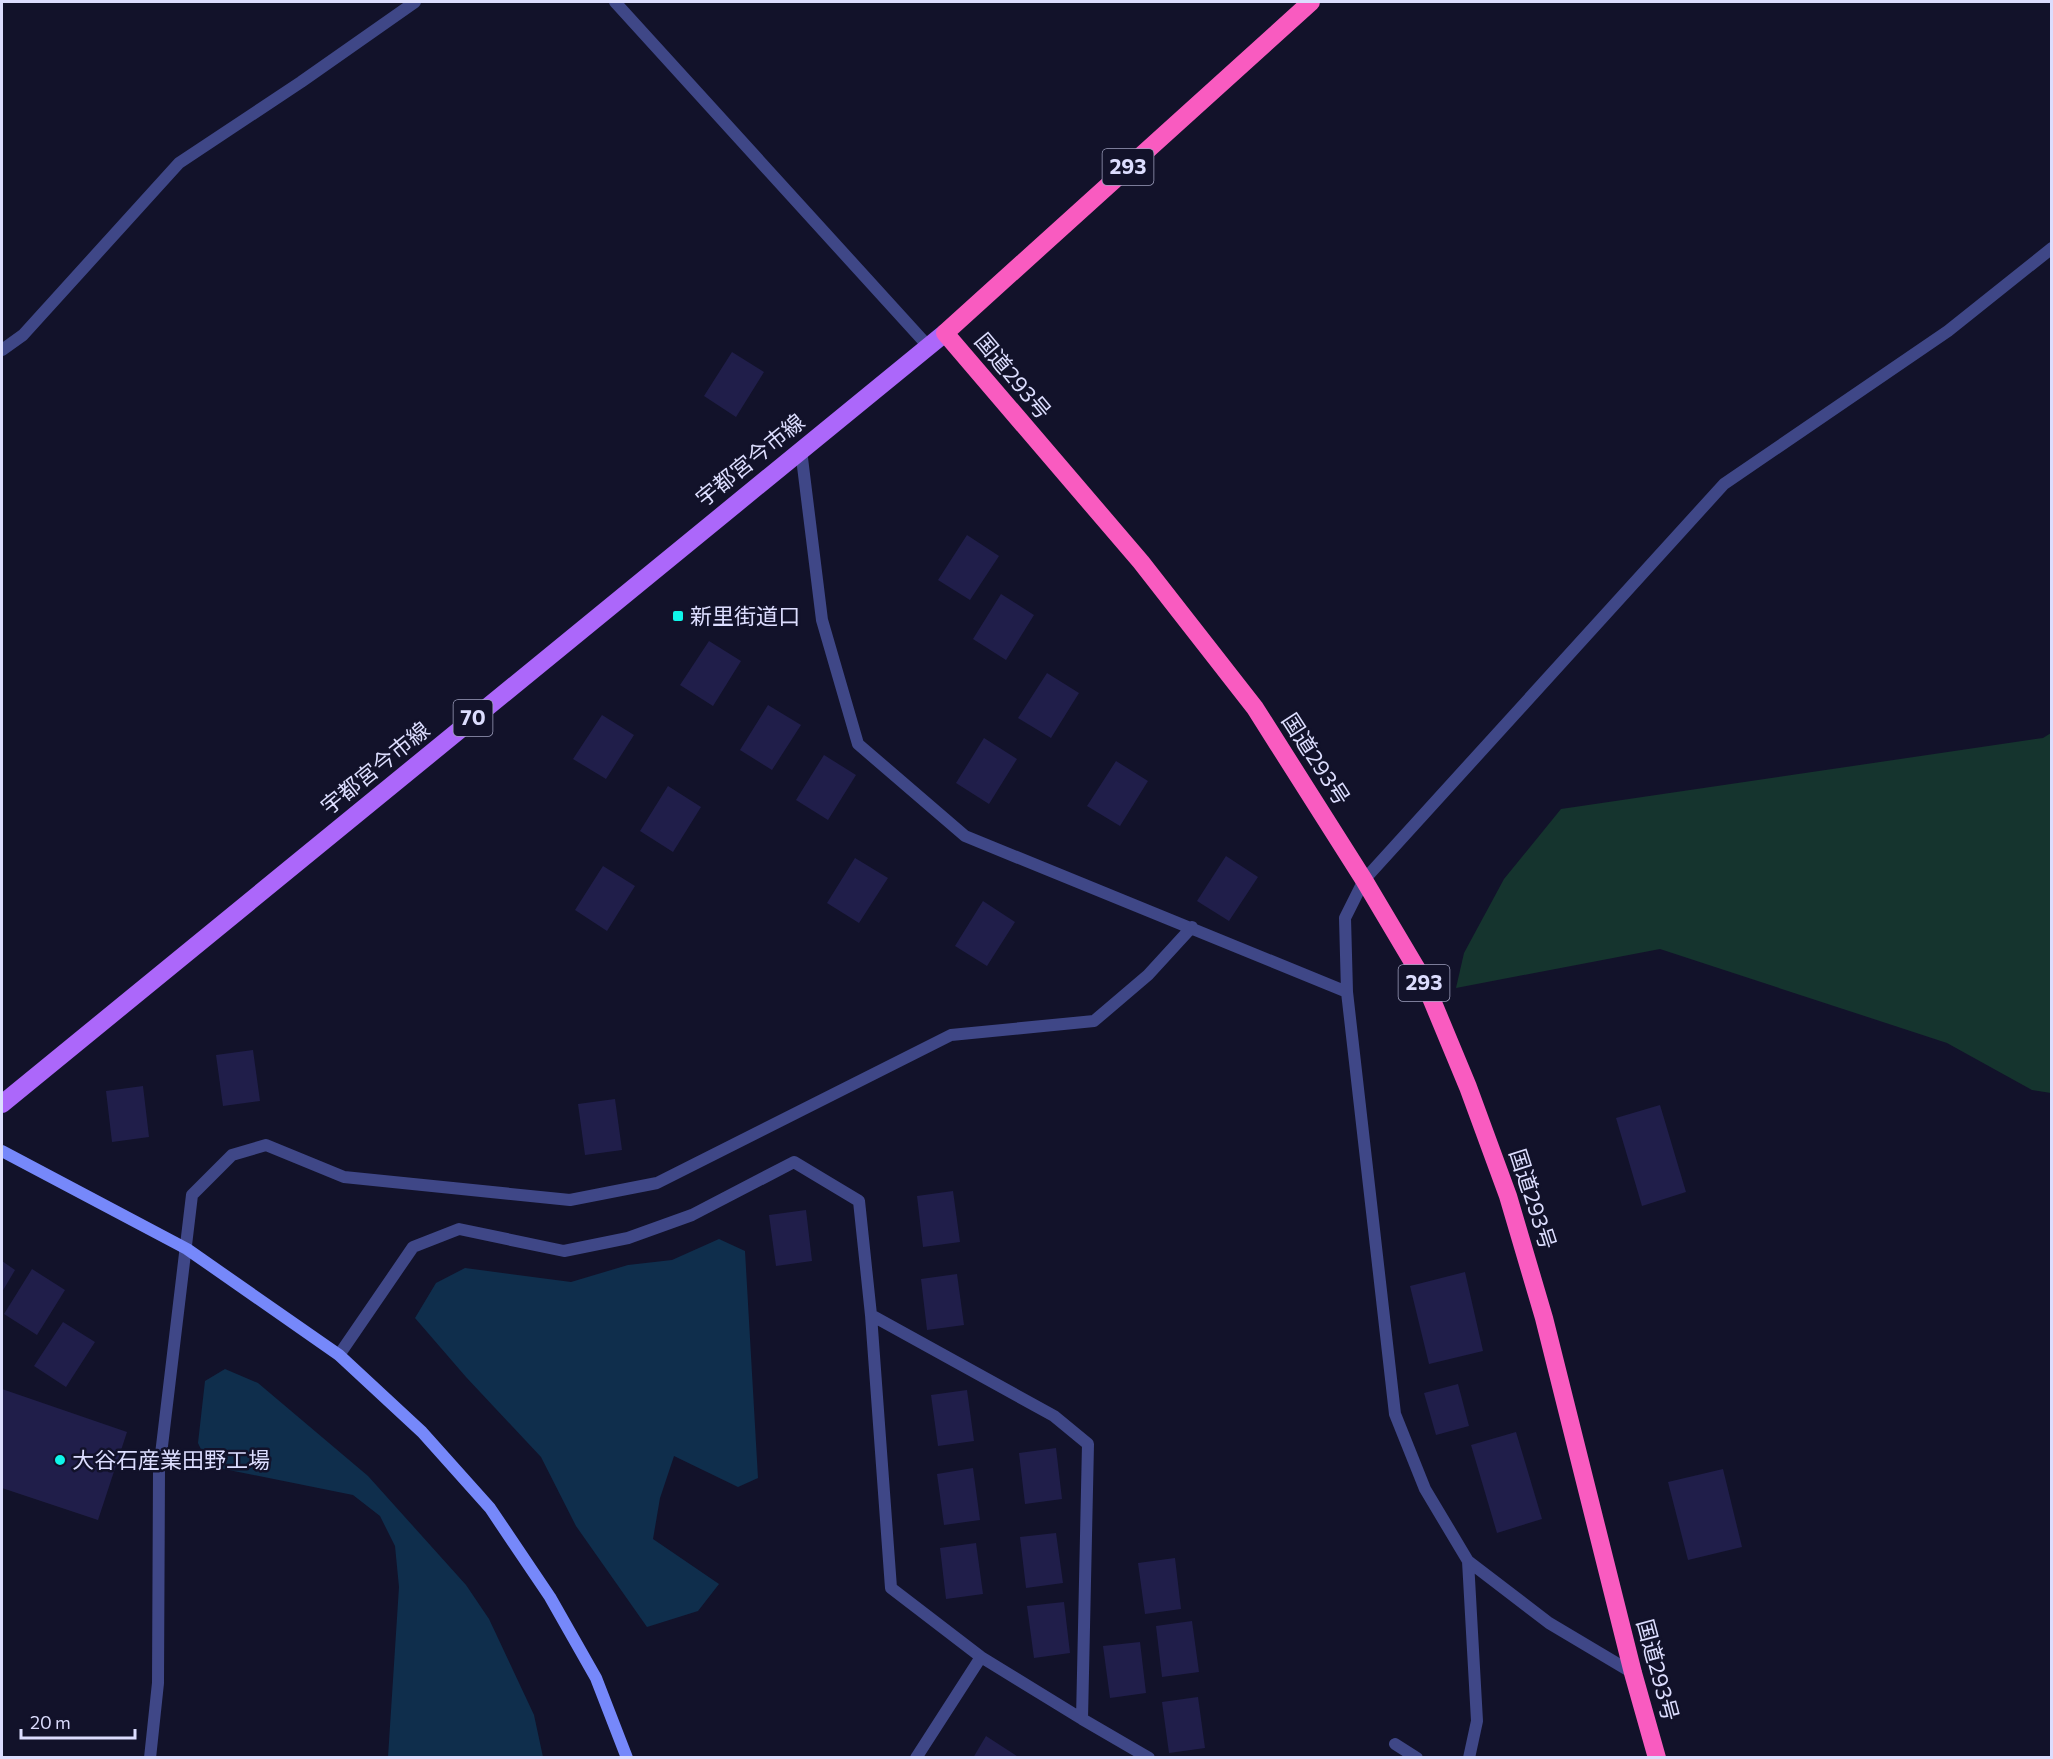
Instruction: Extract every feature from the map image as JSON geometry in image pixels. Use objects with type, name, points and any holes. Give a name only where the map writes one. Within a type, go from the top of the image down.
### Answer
[{"type":"highway","name":"国道293号","points":[[1311,2],[945,333],[1141,562],[1255,708],[1364,880],[1424,981],[1468,1087],[1509,1196],[1544,1318],[1633,1673],[1657,1758]]},
{"type":"main road","name":"宇都宮今市線","points":[[2,1104],[945,333]]},
{"type":"street","points":[[2,350],[23,335],[179,163],[301,82],[415,2]]},
{"type":"street","points":[[615,2],[928,346]]},
{"type":"street","points":[[1633,1673],[1549,1623],[1468,1561],[1425,1489],[1395,1414],[1347,992],[1345,918],[1364,880],[1724,483],[1948,331],[2052,248]]},
{"type":"street","points":[[801,450],[822,620],[858,744],[964,836],[1347,992]]},
{"type":"street","points":[[150,1758],[158,1683],[159,1471],[192,1195],[232,1155],[266,1145],[344,1177],[570,1200],[657,1183],[951,1035],[1094,1021],[1149,975],[1192,927]]},
{"type":"street","points":[[2,1151],[187,1249],[339,1355],[422,1431],[490,1508],[550,1597],[596,1678],[627,1758]]},
{"type":"street","points":[[339,1355],[412,1247],[459,1229],[564,1251],[628,1238],[692,1215],[794,1162],[859,1201],[871,1315],[891,1588],[981,1657],[1149,1758]]},
{"type":"street","points":[[871,1315],[1054,1416],[1088,1444],[1082,1719]]},
{"type":"street","points":[[1468,1561],[1477,1721],[1469,1758]]},
{"type":"street","points":[[916,1758],[981,1657]]},
{"type":"street","points":[[1395,1744],[1417,1758]]},
{"type":"green space","points":[[2051,733],[2051,1093],[2032,1090],[1947,1043],[1660,949],[1456,988],[1464,953],[1504,879],[1561,809],[2043,738]]},
{"type":"water","points":[[719,1239],[745,1251],[758,1478],[738,1487],[674,1456],[660,1498],[653,1539],[719,1584],[698,1611],[647,1627],[576,1526],[541,1457],[466,1377],[415,1318],[436,1283],[465,1268],[571,1282],[628,1265],[672,1260]]},
{"type":"water","points":[[225,1369],[258,1383],[368,1476],[466,1585],[489,1619],[534,1715],[543,1757],[388,1757],[399,1587],[395,1546],[380,1516],[353,1495],[209,1466],[198,1443],[205,1381]]},
{"type":"building","points":[[732,352],[764,372],[736,417],[704,396]]},
{"type":"building","points":[[967,535],[999,556],[970,600],[938,580]]},
{"type":"building","points":[[1001,594],[1034,615],[1006,660],[973,639]]},
{"type":"building","points":[[709,641],[741,661],[713,706],[680,685]]},
{"type":"building","points":[[1047,673],[1079,693],[1051,738],[1018,718]]},
{"type":"building","points":[[768,705],[801,725],[772,770],[740,750]]},
{"type":"building","points":[[602,715],[634,735],[606,779],[573,759]]},
{"type":"building","points":[[984,738],[1017,759],[989,804],[956,783]]},
{"type":"building","points":[[824,755],[856,775],[828,820],[796,800]]},
{"type":"building","points":[[1116,761],[1148,781],[1120,826],[1087,806]]},
{"type":"building","points":[[668,786],[701,807],[673,852],[640,831]]},
{"type":"building","points":[[1226,856],[1258,877],[1229,921],[1197,901]]},
{"type":"building","points":[[855,858],[888,878],[859,923],[827,903]]},
{"type":"building","points":[[603,866],[635,886],[607,931],[575,910]]},
{"type":"building","points":[[983,901],[1015,922],[987,966],[955,946]]},
{"type":"building","points":[[253,1050],[260,1101],[223,1106],[216,1055]]},
{"type":"building","points":[[143,1086],[149,1137],[112,1142],[106,1091]]},
{"type":"building","points":[[615,1099],[622,1150],[585,1155],[578,1104]]},
{"type":"building","points":[[1660,1105],[1686,1192],[1642,1206],[1616,1118]]},
{"type":"building","points":[[953,1191],[960,1242],[923,1247],[917,1196]]},
{"type":"building","points":[[806,1210],[812,1261],[776,1266],[769,1215]]},
{"type":"building","points":[[2,1261],[15,1270],[2,1292]]},
{"type":"building","points":[[32,1269],[65,1290],[37,1335],[4,1314]]},
{"type":"building","points":[[1465,1272],[1483,1351],[1429,1364],[1410,1286]]},
{"type":"building","points":[[957,1274],[964,1325],[927,1330],[921,1279]]},
{"type":"building","points":[[63,1322],[95,1342],[66,1387],[34,1366]]},
{"type":"building","points":[[1458,1384],[1469,1426],[1436,1435],[1424,1393]]},
{"type":"building","name":"大谷石産業田野工場","points":[[2,1389],[127,1432],[98,1520],[2,1488]]},
{"type":"building","points":[[967,1390],[974,1441],[938,1446],[931,1395]]},
{"type":"building","points":[[1516,1432],[1542,1519],[1497,1533],[1471,1445]]},
{"type":"building","points":[[1056,1448],[1062,1499],[1025,1504],[1019,1453]]},
{"type":"building","points":[[973,1468],[980,1520],[944,1525],[937,1474]]},
{"type":"building","points":[[1723,1469],[1742,1547],[1688,1560],[1668,1482]]},
{"type":"building","points":[[1056,1533],[1063,1583],[1026,1588],[1020,1537]]},
{"type":"building","points":[[976,1543],[983,1594],[946,1599],[940,1548]]},
{"type":"building","points":[[1175,1558],[1181,1609],[1145,1614],[1138,1563]]},
{"type":"building","points":[[1064,1602],[1070,1653],[1034,1658],[1027,1606]]},
{"type":"building","points":[[1192,1621],[1199,1672],[1162,1677],[1156,1626]]},
{"type":"building","points":[[1140,1642],[1146,1693],[1110,1698],[1103,1646]]},
{"type":"building","points":[[1198,1697],[1205,1748],[1169,1753],[1162,1702]]},
{"type":"building","points":[[986,1736],[1020,1758],[973,1758]]},
{"type":"place","name":"新里街道口","points":[[678,616]]},
{"type":"place","name":"大谷石産業田野工場","points":[[60,1460]]}]
